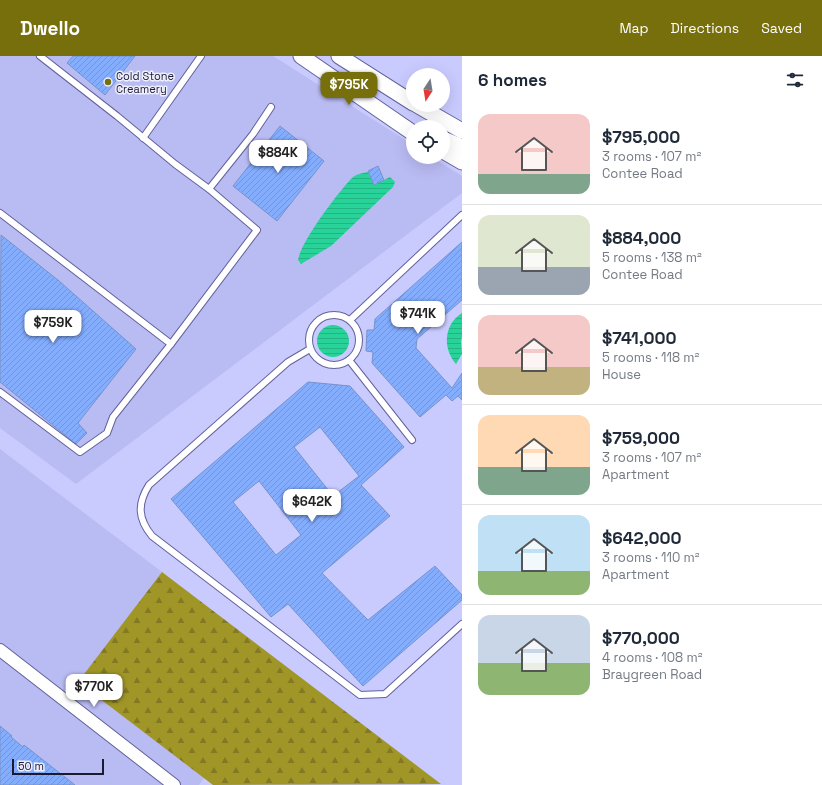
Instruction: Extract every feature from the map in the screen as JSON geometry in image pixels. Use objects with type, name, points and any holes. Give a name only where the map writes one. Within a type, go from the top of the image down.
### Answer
[{"type":"street","points":[[301,56],[406,128]]},
{"type":"street","points":[[339,56],[406,99]]},
{"type":"street","points":[[428,112],[462,131]]},
{"type":"street","points":[[450,143],[462,147]]},
{"type":"street","points":[[450,155],[462,162]]},
{"type":"street","points":[[0,650],[174,785]]},
{"type":"lane","points":[[0,392],[80,452],[107,433],[113,417],[171,344],[257,230],[40,56]]},
{"type":"lane","points":[[143,138],[201,56]]},
{"type":"lane","points":[[209,190],[253,134],[271,107]]},
{"type":"lane","points":[[0,213],[171,344]]},
{"type":"lane","points":[[350,320],[462,215]]},
{"type":"lane","points":[[338,314],[350,320],[358,333],[358,348],[349,360],[334,365],[320,361],[310,349],[308,336],[314,324],[325,316],[338,314]]},
{"type":"lane","points":[[310,349],[288,362],[149,485],[144,492],[140,512],[146,529],[152,536],[360,695],[385,694],[462,624]]},
{"type":"lane","points":[[349,360],[412,440]]},
{"type":"shaded area","points":[[0,56],[273,56],[406,141],[406,164],[443,164],[462,176],[462,193],[76,484],[0,428]]},
{"type":"shaded area","points":[[368,172],[374,185],[390,177],[395,182],[393,187],[331,246],[301,264],[298,260],[306,241],[330,204],[353,177],[358,174]]},
{"type":"shaded area","points":[[462,313],[462,354],[456,364],[448,351],[447,337],[448,330],[452,323]]},
{"type":"shaded area","points":[[333,325],[339,326],[346,332],[349,341],[348,347],[342,354],[333,357],[327,356],[320,350],[317,341],[318,335],[324,328]]},
{"type":"shaded area","points":[[0,449],[162,572],[78,682],[204,778],[199,785],[0,785]]},
{"type":"green space","points":[[162,572],[441,784],[213,785],[78,682]]},
{"type":"building","points":[[73,56],[135,56],[105,95],[67,63]]},
{"type":"building","points":[[280,126],[324,161],[277,221],[233,186]]},
{"type":"building","points":[[378,166],[384,180],[374,185],[368,171]]},
{"type":"building","points":[[1,235],[58,280],[136,349],[78,423],[87,433],[76,444],[0,382]]},
{"type":"building","points":[[462,242],[462,300],[417,339],[416,348],[452,388],[462,373],[462,400],[458,396],[452,401],[446,395],[420,417],[372,363],[373,352],[366,351],[367,330],[374,330],[375,319]]},
{"type":"building","points":[[308,382],[350,386],[404,447],[361,485],[390,516],[322,573],[368,620],[435,566],[462,595],[462,600],[363,686],[288,604],[271,617],[171,499]],"holes":[[[320,427],[359,476],[333,496],[294,447]],[[259,481],[301,535],[276,555],[233,502]]]},
{"type":"building","points":[[0,726],[23,747],[24,745],[75,785],[0,785]]},
{"type":"place","name":"Cold Stone Creamery","points":[[108,82]]}]
